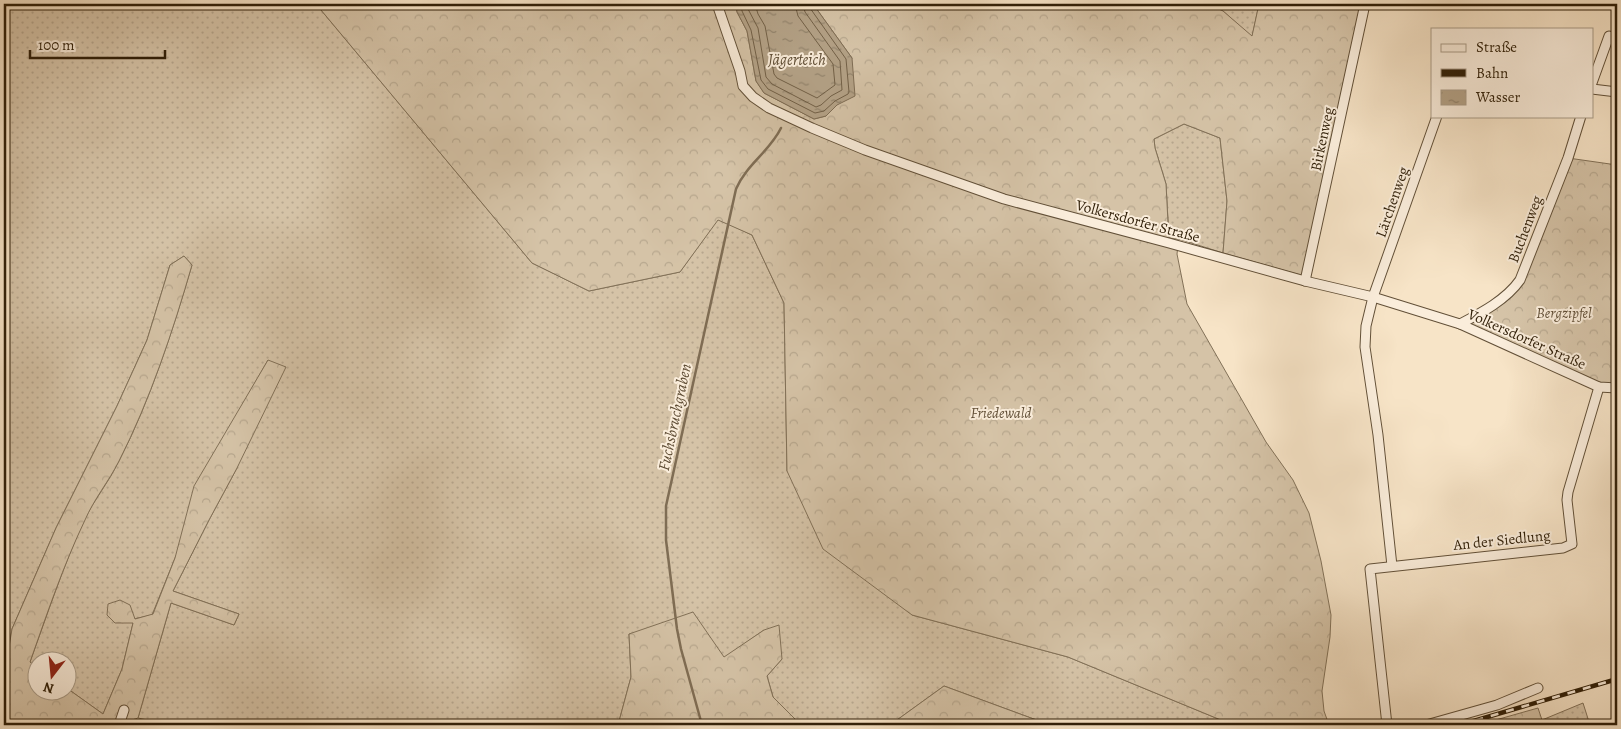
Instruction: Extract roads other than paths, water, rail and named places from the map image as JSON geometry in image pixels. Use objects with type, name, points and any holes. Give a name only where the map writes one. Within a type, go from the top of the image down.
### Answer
[{"type":"street","name":"Volkersdorfer Straße","points":[[717,4],[726,27],[743,86],[753,97],[769,108],[865,150],[1004,199],[1305,281],[1373,297],[1460,324],[1599,387],[1617,388]]},
{"type":"street","name":"Birkenweg","points":[[1305,281],[1365,4]]},
{"type":"street","points":[[1594,78],[1609,36]]},
{"type":"street","points":[[1594,89],[1617,92]]},
{"type":"street","name":"Lärchenweg","points":[[1373,297],[1436,118]]},
{"type":"street","name":"Buchenweg","points":[[1460,324],[1484,311],[1513,290],[1520,280],[1568,158],[1580,118]]},
{"type":"street","points":[[1373,297],[1366,326],[1365,347],[1378,435],[1392,566]]},
{"type":"street","name":"An der Siedlung","points":[[1387,725],[1370,568],[1563,548],[1572,544],[1567,500],[1568,492],[1599,387]]},
{"type":"street","points":[[1426,725],[1497,705],[1538,688]]},
{"type":"street","points":[[119,725],[124,710]]},
{"type":"water","name":"Jägerteich","points":[[736,4],[813,4],[852,58],[855,96],[837,105],[826,116],[814,119],[764,93],[756,81],[747,31],[737,12]]},
{"type":"waterway","name":"Fuchsbruchgraben","points":[[702,725],[677,629],[666,540],[666,506],[736,189],[740,180],[771,144],[781,128]]},
{"type":"railway","points":[[1460,725],[1617,679]]},
{"type":"park label","name":"Bergzipfel","points":[[1564,313]]},
{"type":"park label","name":"Friedewald","points":[[1001,413]]}]
